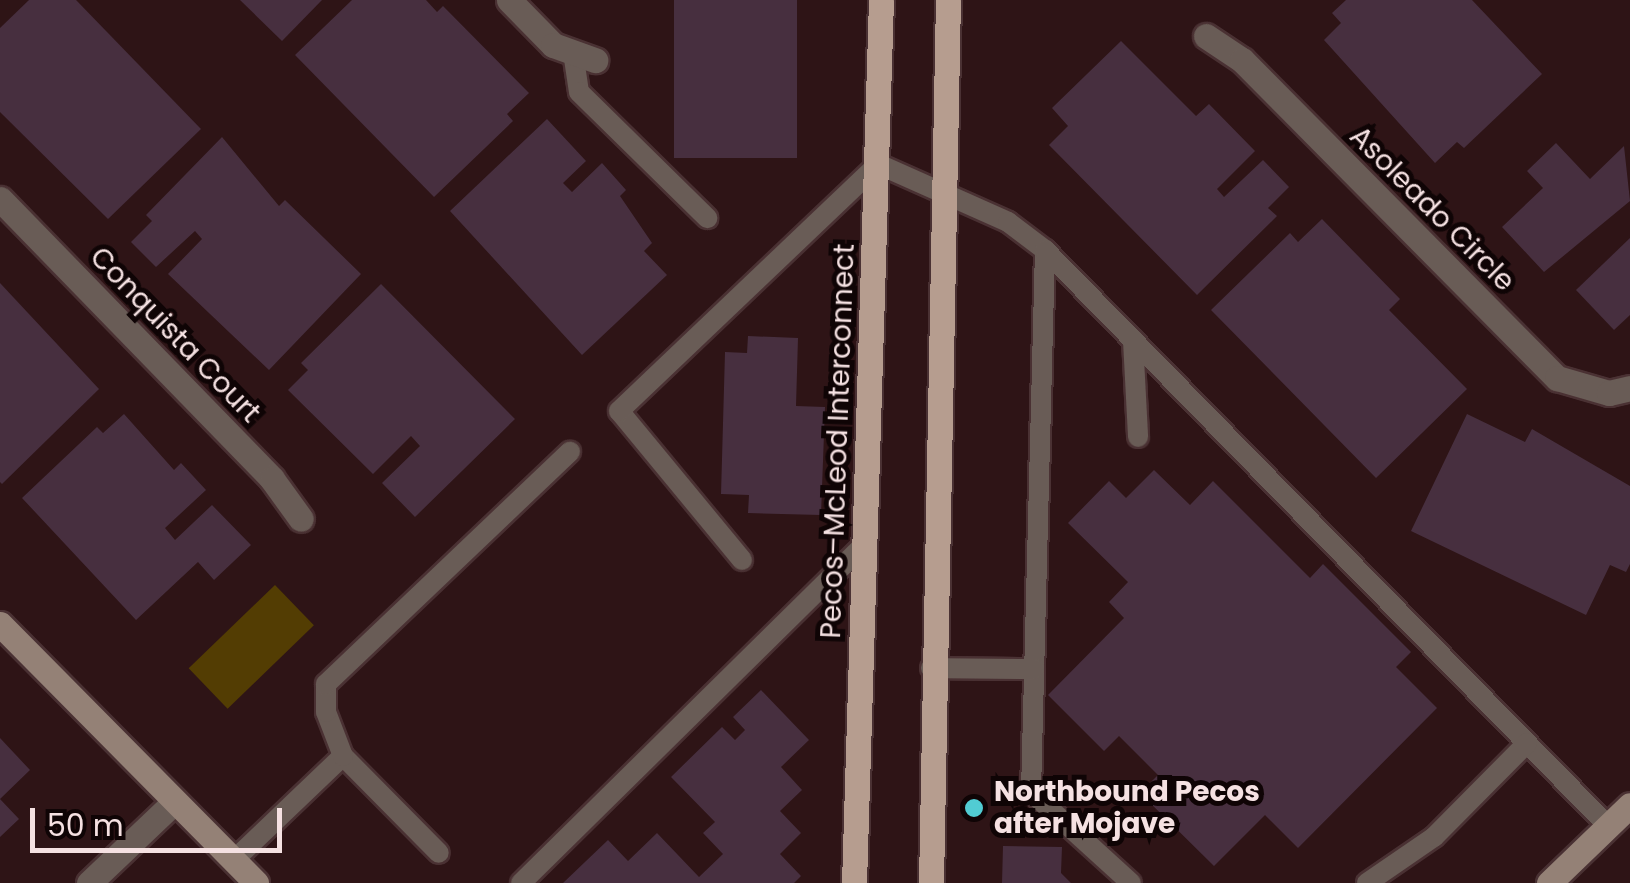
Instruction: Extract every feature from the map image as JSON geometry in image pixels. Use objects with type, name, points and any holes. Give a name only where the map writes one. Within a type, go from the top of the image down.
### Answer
[{"type":"main road","name":"Pecos–McLeod Interconnect","points":[[854,883],[881,0]]},
{"type":"main road","points":[[931,883],[931,668],[948,0]]},
{"type":"street","points":[[509,0],[553,45],[584,56]]},
{"type":"street","name":"Asoleado Circle","points":[[1206,36],[1242,60],[1557,378],[1609,393],[1630,388]]},
{"type":"street","name":"Conquista Court","points":[[0,198],[272,478],[300,519]]},
{"type":"street","points":[[0,624],[172,804],[256,883]]},
{"type":"street","points":[[89,883],[172,804]]},
{"type":"street","points":[[1549,883],[1630,805]]},
{"type":"lane","points":[[584,56],[579,92],[707,218]]},
{"type":"lane","points":[[742,560],[619,412],[878,164],[943,198],[1008,222],[1045,250],[1608,826]]},
{"type":"lane","points":[[1045,250],[1031,792],[1131,883]]},
{"type":"lane","points":[[1134,340],[1138,438]]},
{"type":"lane","points":[[438,852],[344,756],[326,712],[326,684],[570,452]]},
{"type":"lane","points":[[521,883],[865,544]]},
{"type":"lane","points":[[931,668],[1034,668]]},
{"type":"lane","points":[[1367,883],[1434,837],[1527,743]]},
{"type":"lane","points":[[233,861],[344,756]]},
{"type":"shaded area","points":[[275,585],[314,625],[228,709],[189,668]]},
{"type":"building","points":[[29,0],[76,0],[201,129],[108,219],[0,112],[0,28]]},
{"type":"building","points":[[240,0],[322,0],[282,41]]},
{"type":"building","points":[[352,0],[426,0],[437,12],[443,6],[529,93],[507,114],[513,121],[434,197],[295,55]]},
{"type":"building","points":[[674,0],[797,0],[797,158],[674,158]]},
{"type":"building","points":[[1346,0],[1472,0],[1542,74],[1464,148],[1457,142],[1435,163],[1324,40],[1341,23],[1332,13]]},
{"type":"building","points":[[1121,41],[1196,116],[1209,104],[1255,151],[1217,189],[1224,197],[1263,160],[1289,187],[1268,208],[1277,216],[1197,295],[1049,145],[1068,126],[1052,108]]},
{"type":"building","points":[[547,119],[586,161],[563,183],[572,192],[602,163],[626,190],[620,196],[652,243],[644,251],[667,275],[582,355],[450,211]]},
{"type":"building","points":[[222,137],[279,206],[285,200],[361,274],[269,370],[168,274],[202,239],[195,231],[156,267],[131,242],[152,221],[146,215]]},
{"type":"building","points":[[1556,143],[1590,179],[1624,146],[1630,201],[1544,272],[1502,227],[1543,188],[1527,171]]},
{"type":"building","points":[[1322,219],[1400,299],[1389,310],[1467,389],[1376,478],[1211,310],[1290,233],[1298,242]]},
{"type":"building","points":[[1630,238],[1630,315],[1614,330],[1576,290]]},
{"type":"building","points":[[0,283],[99,389],[2,484],[0,482]]},
{"type":"building","points":[[381,284],[515,419],[415,517],[382,483],[420,446],[411,436],[373,474],[288,390],[308,370],[301,363]]},
{"type":"building","points":[[748,336],[798,338],[796,406],[825,407],[821,515],[748,513],[749,495],[721,494],[725,352],[747,353]]},
{"type":"building","points":[[124,414],[174,470],[181,463],[206,490],[165,528],[175,540],[212,505],[251,545],[214,580],[198,562],[136,620],[22,498],[97,427],[103,433]]},
{"type":"building","points":[[1467,414],[1525,442],[1532,429],[1630,486],[1630,564],[1626,572],[1610,565],[1586,615],[1411,531]]},
{"type":"building","points":[[1154,470],[1190,505],[1213,481],[1310,578],[1323,564],[1411,652],[1396,667],[1437,708],[1298,848],[1265,815],[1214,866],[1140,793],[1158,775],[1119,736],[1104,751],[1048,695],[1124,618],[1109,602],[1128,582],[1068,523],[1109,481],[1126,498]]},
{"type":"building","points":[[761,690],[809,740],[781,767],[802,790],[780,811],[801,833],[780,854],[801,876],[794,883],[563,883],[608,840],[628,861],[657,833],[699,877],[723,854],[703,833],[715,822],[671,777],[722,727],[735,740],[745,730],[733,717]]},
{"type":"building","points":[[0,738],[30,770],[0,799]]},
{"type":"building","points":[[0,799],[19,819],[0,837]]},
{"type":"building","points":[[1003,846],[1062,847],[1061,873],[1071,883],[1002,883]]},
{"type":"place","name":"Northbound Pecos after Mojave","points":[[974,808]]}]
